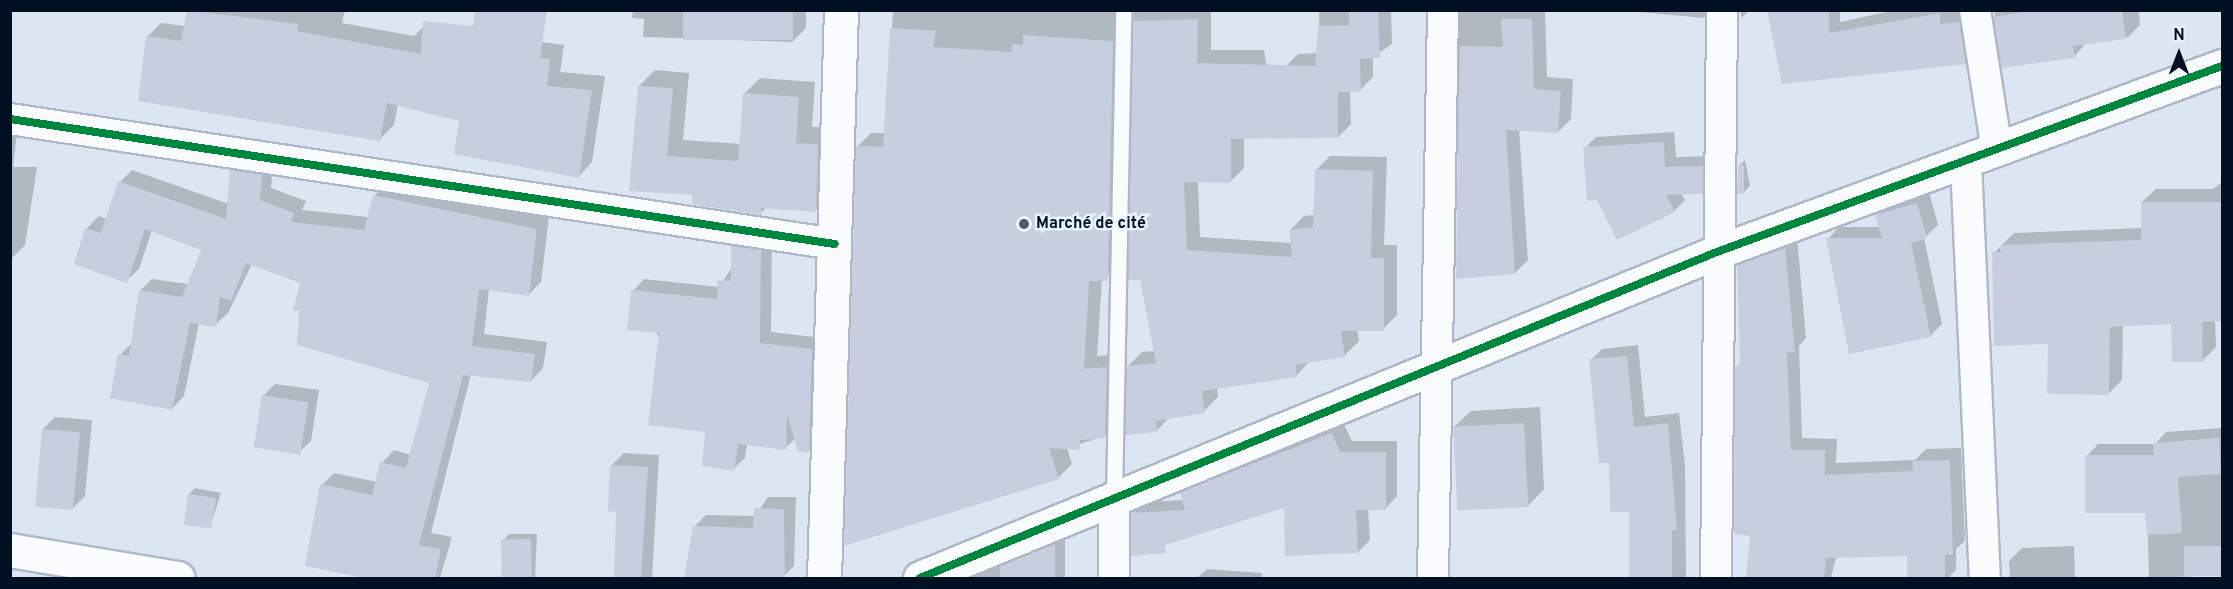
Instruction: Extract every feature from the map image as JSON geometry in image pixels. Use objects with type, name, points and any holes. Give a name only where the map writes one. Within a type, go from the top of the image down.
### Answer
[{"type":"street","points":[[824,579],[841,10]]},
{"type":"street","points":[[1433,579],[1439,364],[1443,10]]},
{"type":"street","points":[[1716,579],[1716,252],[1722,10]]},
{"type":"street","points":[[1975,10],[1997,151]]},
{"type":"street","points":[[920,579],[1114,497],[1716,252],[1966,163],[2223,66]]},
{"type":"street","points":[[10,119],[835,244]]},
{"type":"street","points":[[1966,163],[1985,579]]},
{"type":"street","points":[[1114,497],[1114,579]]},
{"type":"street","points":[[10,550],[178,579]]},
{"type":"lane","points":[[1114,497],[1123,10]]},
{"type":"building","points":[[187,10],[298,24],[297,31],[421,54],[423,21],[473,26],[475,10],[547,10],[540,58],[550,59],[547,86],[592,90],[579,178],[454,154],[459,121],[387,103],[380,141],[138,101],[146,36],[181,41]]},
{"type":"building","points":[[683,10],[793,10],[793,40],[683,40]]},
{"type":"building","points":[[1349,10],[1378,10],[1380,58],[1360,59],[1361,92],[1338,92],[1338,138],[1231,139],[1231,183],[1184,182],[1187,250],[1292,257],[1289,230],[1313,227],[1315,169],[1373,171],[1371,258],[1384,258],[1384,331],[1341,331],[1345,357],[1295,365],[1297,377],[1202,391],[1205,413],[1156,421],[1157,432],[1125,435],[1126,366],[1156,363],[1140,280],[1128,280],[1133,21],[1198,19],[1197,63],[1315,66],[1318,26],[1349,25]]},
{"type":"building","points":[[1767,10],[1829,10],[1829,33],[1940,13],[1940,24],[1959,22],[1966,64],[1782,84]]},
{"type":"building","points":[[2035,10],[2122,10],[2126,39],[2073,46],[2075,58],[2001,68],[1993,17]]},
{"type":"building","points":[[1501,19],[1532,19],[1534,89],[1561,91],[1558,133],[1506,130],[1515,274],[1456,279],[1460,46],[1503,47]]},
{"type":"building","points":[[890,28],[936,31],[933,47],[1011,52],[1012,44],[1023,45],[1023,35],[1113,41],[1108,281],[1089,281],[1084,369],[1107,367],[1105,438],[1080,440],[1079,450],[1049,448],[1059,479],[844,546],[856,146],[883,147]]},
{"type":"building","points":[[638,86],[673,88],[667,156],[738,161],[743,93],[799,97],[796,143],[818,144],[816,212],[761,208],[761,215],[692,204],[692,195],[629,191]]},
{"type":"building","points":[[1664,142],[1665,167],[1703,166],[1703,194],[1666,195],[1675,212],[1617,240],[1597,200],[1587,201],[1583,147]]},
{"type":"building","points":[[1744,165],[1744,194],[1737,194],[1738,166]]},
{"type":"building","points":[[230,170],[262,175],[260,200],[294,213],[291,222],[364,230],[373,195],[537,229],[529,296],[479,289],[472,346],[535,354],[531,382],[463,375],[419,545],[441,549],[435,579],[369,579],[305,566],[320,484],[372,495],[380,462],[406,468],[429,383],[297,345],[299,311],[293,310],[300,283],[246,263],[231,301],[220,297],[216,327],[190,323],[172,410],[110,398],[118,354],[129,356],[139,290],[182,297],[201,250],[145,229],[127,283],[74,264],[85,228],[101,233],[118,181],[226,219]]},
{"type":"building","points":[[2141,202],[2223,202],[2223,321],[2202,322],[2203,362],[2172,362],[2171,324],[2110,327],[2109,395],[2047,394],[2048,344],[1994,346],[1992,252],[2001,252],[1999,245],[2141,240]]},
{"type":"building","points":[[1917,203],[1927,238],[1911,243],[1931,337],[1849,354],[1826,238],[1882,238],[1875,215]]},
{"type":"building","points":[[731,246],[761,250],[760,343],[812,349],[809,453],[798,451],[787,415],[786,450],[738,444],[734,471],[702,466],[705,432],[648,425],[659,333],[627,330],[631,290],[717,299],[718,280],[731,281]]},
{"type":"building","points":[[1785,248],[1795,352],[1787,353],[1791,450],[1825,450],[1825,475],[1913,471],[1912,461],[1950,460],[1953,555],[1945,555],[1945,579],[1907,579],[1907,556],[1826,558],[1824,579],[1746,579],[1750,536],[1734,534],[1735,366],[1740,366],[1737,265]]},
{"type":"building","points":[[1627,356],[1634,427],[1668,423],[1677,530],[1672,530],[1672,579],[1629,579],[1629,512],[1610,512],[1609,463],[1599,463],[1589,359]]},
{"type":"building","points":[[262,395],[308,402],[300,455],[254,447]]},
{"type":"building","points":[[1524,423],[1528,507],[1457,511],[1453,427]]},
{"type":"building","points":[[42,429],[80,432],[73,510],[35,507]]},
{"type":"building","points":[[1332,433],[1340,452],[1386,452],[1386,510],[1356,510],[1358,553],[1285,556],[1284,508],[1165,545],[1166,553],[1131,556],[1131,513],[1185,510],[1180,492]]},
{"type":"building","points":[[2219,438],[2221,474],[2178,477],[2182,533],[2147,535],[2145,513],[2085,513],[2085,455],[2154,455],[2153,443]]},
{"type":"building","points":[[610,465],[648,467],[641,579],[614,579],[616,512],[608,511]]},
{"type":"building","points":[[188,494],[216,498],[211,529],[184,525]]},
{"type":"building","points":[[754,508],[784,509],[785,579],[684,578],[693,526],[753,528]]},
{"type":"building","points":[[531,539],[532,578],[502,578],[501,540]]},
{"type":"building","points":[[1055,543],[1055,579],[1000,579],[1000,566]]},
{"type":"building","points":[[2184,546],[2222,546],[2222,576],[2184,576]]},
{"type":"cycle path","points":[[920,578],[1717,252],[2222,66]]},
{"type":"cycle path","points":[[10,119],[835,244]]},
{"type":"place","name":"Marché de cité","points":[[1024,224]]}]
